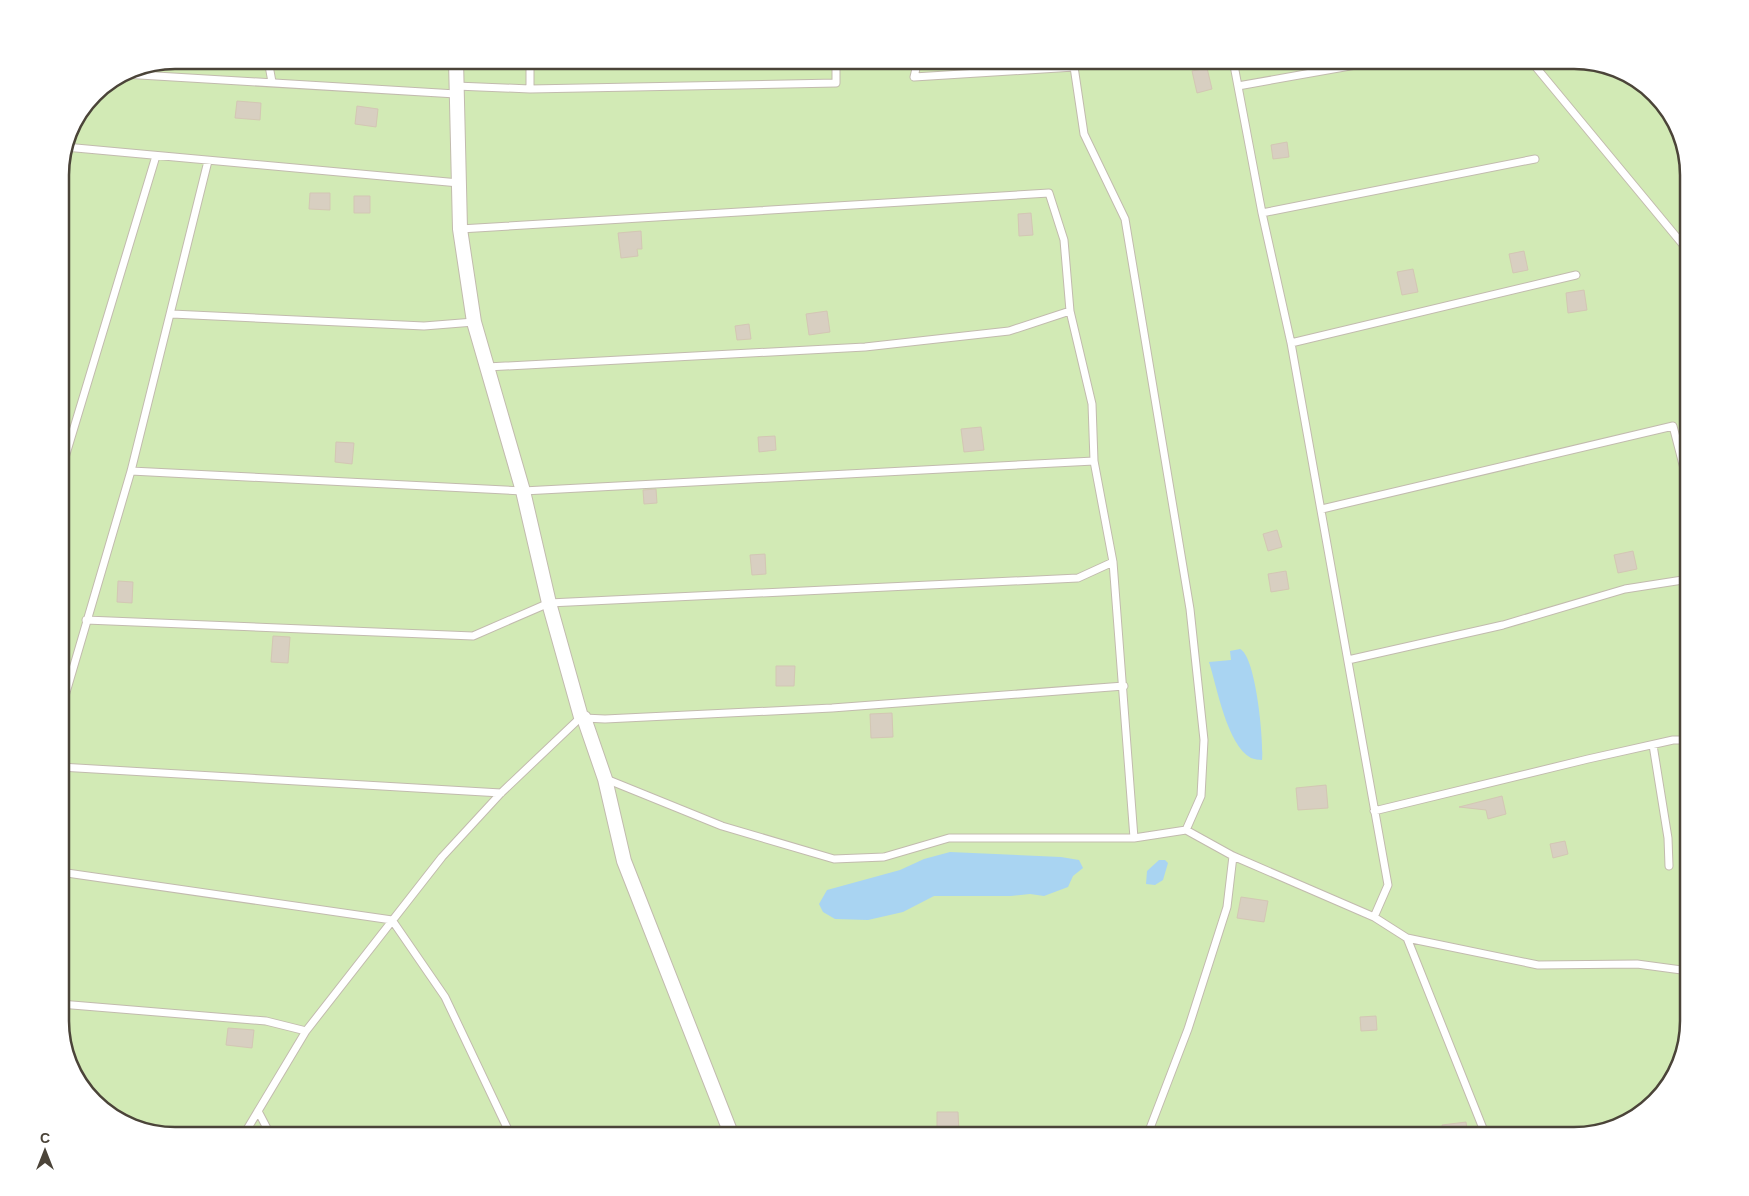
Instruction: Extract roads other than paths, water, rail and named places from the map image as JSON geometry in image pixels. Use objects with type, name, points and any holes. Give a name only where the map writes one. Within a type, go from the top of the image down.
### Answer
[{"type":"street","points":[[456,69],[460,229],[474,322],[523,491],[549,603],[583,718],[606,779],[624,861],[728,1127]]},
{"type":"lane","points":[[270,69],[272,82]]},
{"type":"lane","points":[[530,69],[530,89]]},
{"type":"lane","points":[[139,75],[456,90],[836,83],[836,69]]},
{"type":"lane","points":[[916,69],[914,77],[1012,69]]},
{"type":"lane","points":[[1075,69],[1084,134],[1125,219],[1190,609],[1204,740],[1202,796],[1186,830]]},
{"type":"lane","points":[[1235,69],[1262,213],[1291,343],[1388,885],[1374,917]]},
{"type":"lane","points":[[1238,86],[1333,69]]},
{"type":"lane","points":[[1537,69],[1680,241]]},
{"type":"lane","points":[[72,149],[459,183]]},
{"type":"lane","points":[[69,444],[156,156]]},
{"type":"lane","points":[[1262,213],[1535,159]]},
{"type":"lane","points":[[69,680],[131,471],[172,314],[208,161]]},
{"type":"lane","points":[[460,229],[1049,193],[1064,240],[1070,311],[1092,404],[1094,461],[1113,562],[1124,686],[1134,838]]},
{"type":"lane","points":[[1291,343],[1576,275]]},
{"type":"lane","points":[[487,367],[866,347],[1009,331],[1070,311]]},
{"type":"lane","points":[[172,314],[424,326],[474,322]]},
{"type":"lane","points":[[1322,509],[1673,426],[1680,453]]},
{"type":"lane","points":[[131,471],[523,491],[1094,461]]},
{"type":"lane","points":[[86,620],[473,636],[549,603],[1078,578],[1113,562]]},
{"type":"lane","points":[[1348,660],[1503,625],[1625,589],[1680,580]]},
{"type":"lane","points":[[248,1127],[306,1031],[442,857],[501,793],[583,718],[605,720],[832,708],[1124,686]]},
{"type":"lane","points":[[1374,811],[1673,740],[1680,740]]},
{"type":"lane","points":[[1653,745],[1668,838],[1669,866]]},
{"type":"lane","points":[[69,768],[501,793]]},
{"type":"lane","points":[[606,779],[722,826],[834,859],[884,857],[949,838],[1134,838],[1186,830],[1233,856],[1374,917],[1406,938],[1538,965],[1637,964],[1680,970]]},
{"type":"lane","points":[[1150,1127],[1188,1029],[1227,908],[1233,856]]},
{"type":"lane","points":[[69,873],[392,920],[445,997],[507,1127]]},
{"type":"lane","points":[[1406,938],[1482,1127]]},
{"type":"lane","points":[[69,1005],[266,1021],[306,1031]]},
{"type":"lane","points":[[258,1111],[267,1127]]},
{"type":"water","points":[[1240,649],[1246,655],[1255,682],[1262,736],[1262,760],[1251,758],[1235,741],[1224,714],[1209,662],[1231,660],[1230,651]]},
{"type":"water","points":[[950,852],[1061,857],[1079,860],[1083,868],[1073,876],[1068,887],[1044,896],[1030,894],[1011,896],[934,896],[903,912],[868,920],[835,919],[823,912],[819,904],[827,890],[900,870],[924,859]]},
{"type":"water","points":[[1159,860],[1165,860],[1168,863],[1163,880],[1155,885],[1146,884],[1147,871]]}]
